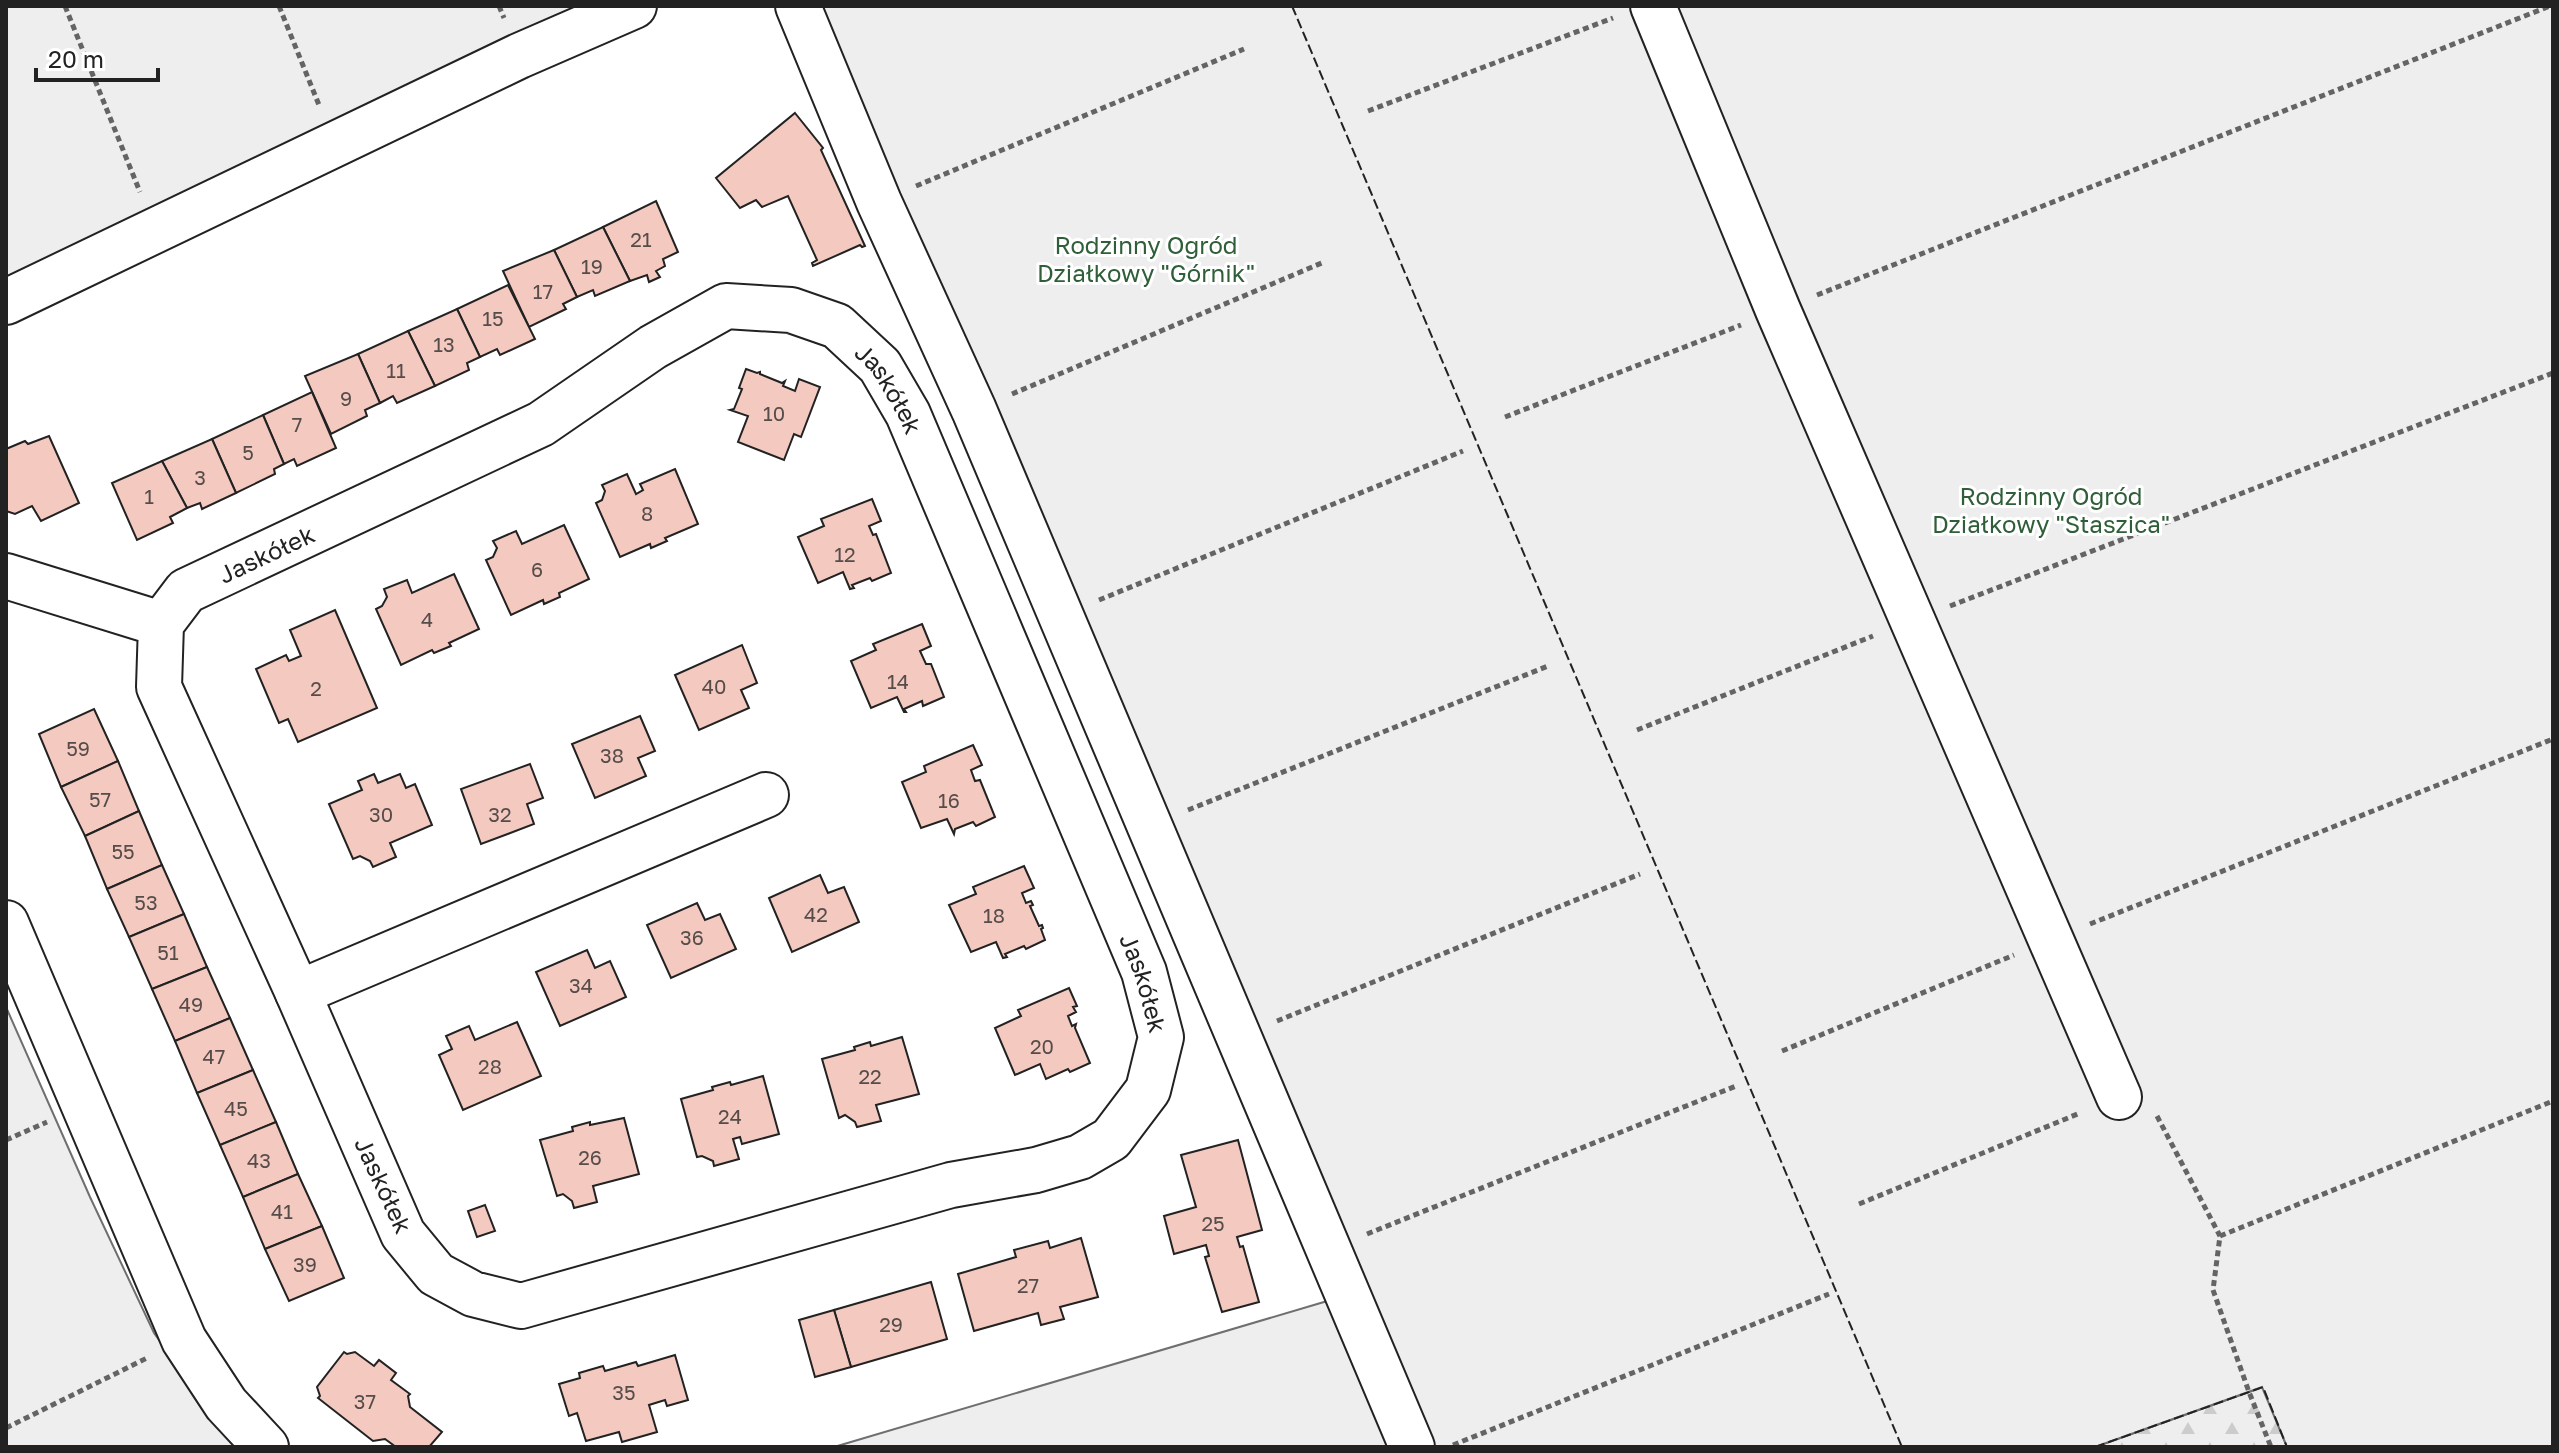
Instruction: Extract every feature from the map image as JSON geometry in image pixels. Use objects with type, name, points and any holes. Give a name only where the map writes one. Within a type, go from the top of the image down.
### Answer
[{"type":"street","points":[[6,302],[519,56],[634,6]]},
{"type":"street","points":[[798,6],[879,202],[974,410],[1412,1447]]},
{"type":"street","points":[[1634,12],[1778,310],[2119,1097]]},
{"type":"street","name":"Jaskółek","points":[[726,306],[791,310],[837,326],[880,366],[908,414],[1144,972],[1161,1037],[1148,1090],[1111,1139],[1080,1157],[1036,1170],[951,1185],[521,1306],[473,1294],[436,1274],[403,1234],[159,687],[161,624],[186,591],[541,424],[653,347],[726,306]]},
{"type":"street","points":[[6,576],[161,624]]},
{"type":"street","points":[[298,993],[766,795]]},
{"type":"street","points":[[6,923],[184,1340],[226,1404],[266,1447]]},
{"type":"path","points":[[65,6],[156,230]]},
{"type":"path","points":[[279,6],[335,143]]},
{"type":"path","points":[[1505,417],[2550,6]]},
{"type":"path","points":[[1368,111],[1634,12]]},
{"type":"path","points":[[879,202],[1244,49]]},
{"type":"path","points":[[974,410],[1324,262]]},
{"type":"path","points":[[1637,730],[2553,373]]},
{"type":"path","points":[[1061,615],[1463,451]]},
{"type":"path","points":[[1150,825],[1548,666]]},
{"type":"path","points":[[1782,1051],[2553,739]]},
{"type":"path","points":[[1239,1036],[1640,874]]},
{"type":"path","points":[[1329,1250],[1736,1086]]},
{"type":"path","points":[[1859,1204],[2119,1097],[2149,1101],[2220,1236],[2213,1290],[2271,1447]]},
{"type":"path","points":[[2220,1236],[2553,1101]]},
{"type":"path","points":[[6,1140],[55,1118]]},
{"type":"path","points":[[1448,1447],[1829,1294]]},
{"type":"path","points":[[6,1428],[152,1356]]},
{"type":"green space","points":[[6,6],[659,6],[6,313]]},
{"type":"green space","name":"Rodzinny Ogród Działkowy \"Staszica\"","points":[[787,6],[2553,6],[2553,1447],[2287,1447],[2262,1387],[2095,1447],[834,1447],[1334,1299]]},
{"type":"green space","points":[[6,1007],[154,1333],[238,1447],[6,1447]]},
{"type":"green space","points":[[2263,1387],[2287,1447],[2095,1447]]},
{"type":"building","points":[[795,113],[823,148],[821,150],[865,246],[860,245],[813,266],[812,263],[817,260],[788,196],[762,207],[756,200],[740,208],[716,178]]},
{"type":"building","points":[[656,201],[678,252],[663,259],[665,266],[656,271],[660,277],[649,282],[647,275],[630,281],[603,227]]},
{"type":"building","points":[[603,227],[630,281],[595,296],[593,290],[577,297],[554,250]]},
{"type":"building","points":[[554,250],[577,297],[563,304],[566,309],[529,327],[503,271]]},
{"type":"building","points":[[508,285],[535,339],[500,355],[497,349],[480,357],[457,309]]},
{"type":"building","points":[[457,309],[480,357],[467,363],[469,370],[435,386],[408,331]]},
{"type":"building","points":[[408,331],[435,386],[397,403],[393,396],[380,403],[358,354]]},
{"type":"building","points":[[358,354],[380,403],[365,410],[367,416],[331,434],[305,376]]},
{"type":"building","points":[[746,369],[782,383],[785,381],[783,386],[795,391],[799,379],[820,387],[801,437],[794,434],[784,460],[738,442],[748,416],[730,410],[734,409],[742,389],[739,388]]},
{"type":"building","points":[[312,392],[336,448],[297,466],[294,459],[284,464],[263,415]]},
{"type":"building","points":[[263,415],[284,464],[274,469],[275,474],[236,493],[212,439]]},
{"type":"building","points":[[49,436],[79,503],[41,521],[32,506],[15,514],[6,511],[6,449]]},
{"type":"building","points":[[212,439],[236,493],[202,509],[200,503],[187,508],[162,461]]},
{"type":"building","points":[[162,461],[187,508],[170,517],[173,523],[137,540],[112,483]]},
{"type":"building","points":[[675,469],[698,524],[665,538],[667,541],[651,548],[650,544],[620,557],[596,503],[602,500],[605,491],[602,485],[627,474],[636,494],[643,490],[640,484]]},
{"type":"building","points":[[872,499],[881,521],[869,526],[873,535],[876,534],[891,573],[852,585],[854,588],[850,589],[843,572],[818,583],[798,537],[824,526],[821,519]]},
{"type":"building","points":[[564,525],[589,579],[559,593],[560,597],[544,604],[543,600],[511,615],[486,560],[493,557],[497,548],[493,541],[516,531],[522,544]]},
{"type":"building","points":[[454,574],[479,629],[449,643],[451,646],[434,653],[432,650],[401,665],[376,609],[387,597],[384,589],[407,580],[412,593]]},
{"type":"building","points":[[335,610],[377,708],[298,742],[288,719],[279,723],[256,669],[286,655],[289,661],[301,656],[290,630]]},
{"type":"building","points":[[922,624],[931,646],[920,651],[926,664],[931,664],[944,697],[923,706],[922,701],[904,709],[906,712],[904,712],[897,697],[871,708],[851,661],[876,650],[873,644]]},
{"type":"building","points":[[742,645],[757,683],[741,690],[749,708],[699,730],[675,675]]},
{"type":"building","points":[[94,709],[118,761],[61,787],[39,734]]},
{"type":"building","points":[[640,716],[655,751],[638,758],[646,776],[595,798],[572,744]]},
{"type":"building","points":[[973,745],[982,765],[971,770],[975,781],[980,780],[995,817],[976,826],[973,822],[955,829],[954,834],[947,819],[921,828],[902,782],[926,772],[924,766]]},
{"type":"building","points":[[118,761],[139,811],[85,836],[61,787]]},
{"type":"building","points":[[530,764],[543,798],[527,804],[534,824],[481,844],[461,789]]},
{"type":"building","points":[[374,774],[378,783],[400,774],[406,788],[415,784],[432,825],[390,843],[396,857],[373,867],[370,861],[360,856],[353,859],[329,804],[362,790],[358,781]]},
{"type":"building","points":[[139,811],[162,865],[107,889],[85,836]]},
{"type":"building","points":[[162,865],[184,914],[129,937],[107,889]]},
{"type":"building","points":[[1024,866],[1034,888],[1022,893],[1026,903],[1031,901],[1033,905],[1030,906],[1039,926],[1042,925],[1045,940],[1005,954],[1007,957],[1003,958],[996,942],[971,952],[949,905],[976,894],[973,887]]},
{"type":"building","points":[[820,875],[828,893],[844,887],[859,922],[792,952],[769,898]]},
{"type":"building","points":[[697,903],[705,920],[720,914],[736,949],[671,978],[647,925]]},
{"type":"building","points":[[184,914],[207,967],[152,989],[129,937]]},
{"type":"building","points":[[587,950],[595,968],[610,961],[626,997],[560,1026],[536,972]]},
{"type":"building","points":[[207,967],[230,1018],[175,1041],[152,989]]},
{"type":"building","points":[[1069,988],[1077,1006],[1073,1007],[1076,1012],[1068,1016],[1072,1026],[1076,1024],[1090,1063],[1046,1079],[1040,1064],[1015,1075],[995,1028],[1021,1016],[1018,1010]]},
{"type":"building","points":[[230,1018],[253,1070],[197,1093],[175,1041]]},
{"type":"building","points":[[517,1022],[541,1076],[463,1110],[439,1055],[452,1049],[446,1036],[469,1026],[475,1040]]},
{"type":"building","points":[[902,1037],[919,1094],[876,1105],[881,1121],[857,1127],[845,1115],[839,1118],[822,1059],[855,1050],[854,1047],[870,1042],[871,1046]]},
{"type":"building","points":[[253,1070],[276,1122],[220,1145],[197,1093]]},
{"type":"building","points":[[763,1076],[779,1134],[742,1144],[740,1137],[733,1139],[739,1159],[714,1166],[713,1161],[697,1157],[681,1099],[713,1090],[712,1087]]},
{"type":"building","points":[[624,1118],[639,1174],[593,1186],[597,1202],[574,1208],[572,1201],[563,1194],[557,1196],[540,1140],[573,1131],[572,1127],[590,1122],[590,1125]]},
{"type":"building","points":[[276,1122],[298,1174],[243,1197],[220,1145]]},
{"type":"building","points":[[1238,1140],[1262,1230],[1237,1237],[1240,1247],[1243,1246],[1259,1302],[1222,1312],[1205,1257],[1209,1256],[1206,1245],[1174,1254],[1164,1216],[1196,1207],[1181,1155]]},
{"type":"building","points":[[298,1174],[322,1226],[265,1249],[243,1197]]},
{"type":"building","points":[[485,1205],[495,1231],[477,1237],[468,1211]]},
{"type":"building","points":[[322,1226],[344,1278],[289,1301],[265,1249]]},
{"type":"building","points":[[1081,1238],[1098,1297],[1060,1307],[1064,1319],[1041,1325],[1038,1313],[974,1331],[958,1274],[1016,1257],[1014,1250],[1048,1241],[1050,1248]]},
{"type":"building","points":[[931,1282],[947,1339],[851,1367],[834,1310]]},
{"type":"building","points":[[834,1310],[851,1367],[815,1377],[799,1320]]},
{"type":"building","points":[[344,1352],[355,1352],[374,1366],[379,1360],[396,1373],[391,1380],[410,1394],[410,1407],[442,1432],[429,1447],[396,1447],[385,1439],[373,1441],[318,1398],[317,1387]]},
{"type":"building","points":[[675,1355],[688,1400],[667,1406],[665,1400],[649,1405],[657,1432],[622,1442],[619,1432],[586,1441],[577,1413],[569,1416],[559,1384],[580,1378],[579,1373],[603,1366],[605,1371],[636,1362],[638,1366]]},
{"type":"fence","points":[[1292,6],[1902,1447]]},
{"type":"fence","points":[[2095,1447],[2263,1387],[2287,1447]]},
{"type":"park label","name":"Rodzinny Ogród Działkowy \"Górnik\"","points":[[1146,258]]}]
